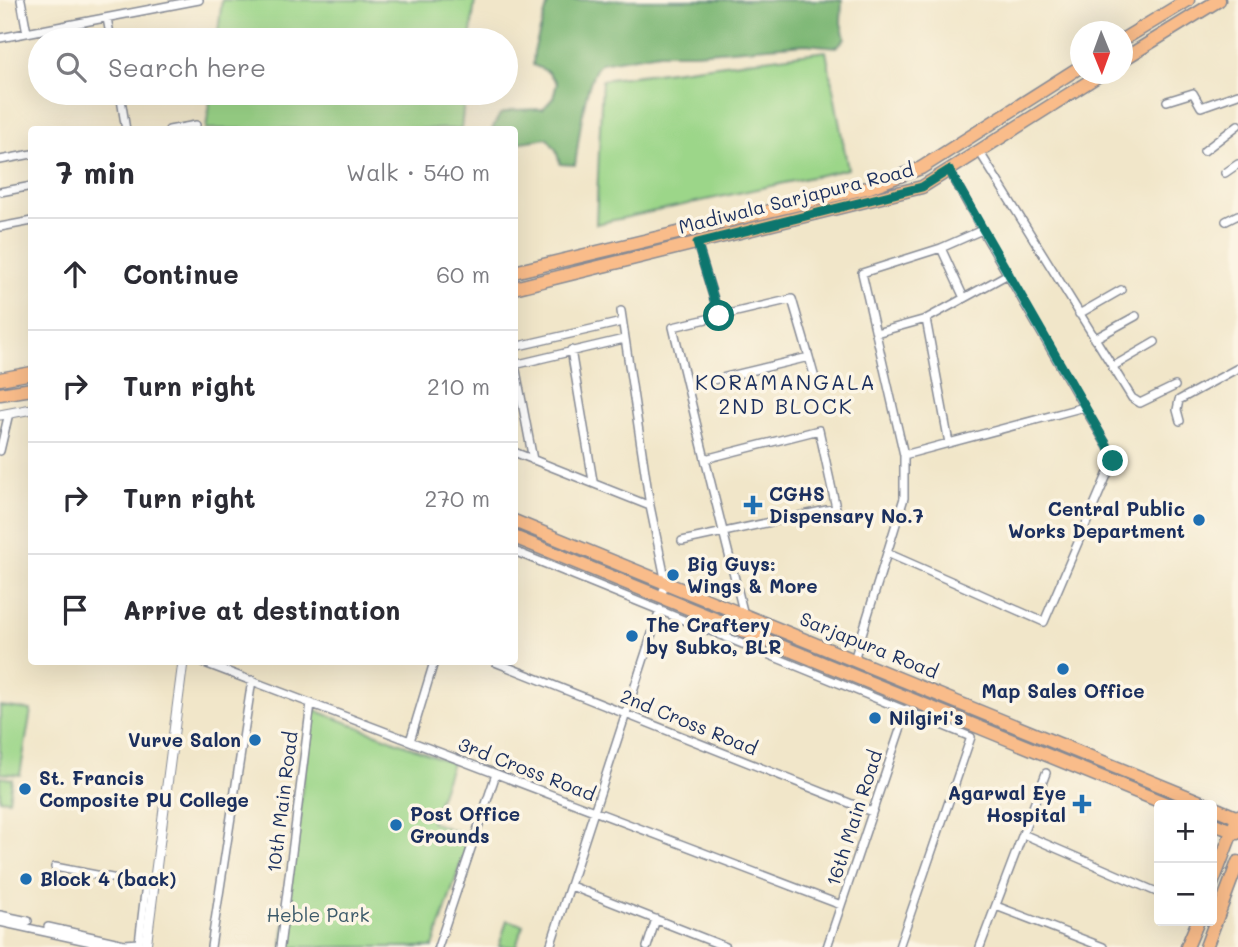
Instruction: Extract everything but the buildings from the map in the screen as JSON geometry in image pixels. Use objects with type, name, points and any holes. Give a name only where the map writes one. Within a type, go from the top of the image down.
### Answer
[{"type":"main road","points":[[1133,33],[1188,0]]},
{"type":"main road","points":[[1133,53],[1219,0]]},
{"type":"main road","name":"Madiwala Sarjapura Road","points":[[518,271],[870,187],[921,168],[1070,73]]},
{"type":"main road","name":"Madiwala Sarjapura Road","points":[[518,287],[922,187],[1085,84]]},
{"type":"main road","points":[[776,209],[782,222]]},
{"type":"main road","points":[[0,379],[28,374]]},
{"type":"main road","points":[[0,394],[28,389]]},
{"type":"main road","name":"Sarjapura Road","points":[[518,523],[1195,800]]},
{"type":"main road","name":"Sarjapura Road","points":[[518,539],[661,603],[909,698],[1157,800]]},
{"type":"main road","name":"Sarjapura Road","points":[[1217,809],[1238,817]]},
{"type":"main road","points":[[1217,873],[1235,832],[1238,817]]},
{"type":"main road","points":[[1217,825],[1235,832]]},
{"type":"main road","points":[[1206,947],[1238,862]]},
{"type":"main road","points":[[1187,947],[1196,926]]},
{"type":"street","points":[[0,38],[27,33],[21,0]]},
{"type":"street","points":[[54,28],[199,0]]},
{"type":"street","points":[[107,18],[109,28]]},
{"type":"street","points":[[1167,101],[1193,93],[1201,107],[1238,94]]},
{"type":"street","points":[[122,105],[125,126]]},
{"type":"street","points":[[190,126],[195,125]]},
{"type":"street","points":[[1204,151],[1238,125]]},
{"type":"street","points":[[979,151],[1126,391],[1140,403],[1175,386]]},
{"type":"street","points":[[0,160],[28,155]]},
{"type":"street","points":[[1226,173],[1238,164]]},
{"type":"street","points":[[887,553],[1044,622],[1113,461],[1112,454],[949,170]]},
{"type":"street","points":[[0,192],[28,187]]},
{"type":"street","points":[[1226,221],[1238,215]]},
{"type":"street","points":[[0,227],[28,222]]},
{"type":"street","points":[[854,660],[904,499],[904,455],[862,273],[941,248],[982,230]]},
{"type":"street","points":[[697,243],[719,316]]},
{"type":"street","points":[[941,248],[964,298]]},
{"type":"street","points":[[876,333],[926,319],[1008,274]]},
{"type":"street","points":[[1079,314],[1121,290]]},
{"type":"street","points":[[744,616],[673,327],[792,299],[816,382]]},
{"type":"street","points":[[551,947],[627,714],[666,583],[650,506],[621,311]]},
{"type":"street","points":[[1094,339],[1136,316]]},
{"type":"street","points":[[926,319],[949,443]]},
{"type":"street","points":[[518,346],[622,322]]},
{"type":"street","points":[[518,364],[624,338]]},
{"type":"street","points":[[1112,367],[1155,342]]},
{"type":"street","points":[[571,350],[593,481]]},
{"type":"street","points":[[688,386],[809,357]]},
{"type":"street","points":[[1180,421],[1177,410],[1179,400],[1235,369],[1238,379]]},
{"type":"street","points":[[518,381],[533,460]]},
{"type":"street","points":[[904,455],[1084,407]]},
{"type":"street","points":[[0,450],[5,414],[28,410]]},
{"type":"street","points":[[682,541],[836,508],[819,430],[705,459]]},
{"type":"street","points":[[518,454],[593,481],[650,506]]},
{"type":"street","name":"Sarjapura Road","points":[[518,552],[661,603],[906,712],[971,737],[899,947]]},
{"type":"street","points":[[0,922],[124,944],[139,943],[183,665]]},
{"type":"street","name":"3rd Cross Road","points":[[210,665],[841,905]]},
{"type":"street","points":[[410,741],[433,665]]},
{"type":"street","name":"2nd Cross Road","points":[[503,665],[872,812]]},
{"type":"street","points":[[211,947],[252,680]]},
{"type":"street","name":"16th Main Road","points":[[827,947],[909,698]]},
{"type":"street","name":"10th Main Road","points":[[280,947],[311,703]]},
{"type":"street","points":[[980,947],[1052,757]]},
{"type":"street","points":[[438,947],[496,774]]},
{"type":"street","points":[[1023,834],[1154,891]]},
{"type":"street","points":[[55,867],[150,885]]},
{"type":"street","points":[[146,947],[150,885]]},
{"type":"street","points":[[571,886],[726,947]]},
{"type":"street","points":[[996,906],[1103,947]]},
{"type":"street","points":[[0,915],[28,920]]},
{"type":"street","points":[[647,947],[656,919]]},
{"type":"street","points":[[48,927],[82,943],[116,947]]},
{"type":"green space","points":[[222,0],[475,0],[472,28],[218,28]]},
{"type":"green space","points":[[549,0],[842,0],[841,23],[845,38],[837,47],[806,44],[695,53],[659,53],[601,63],[590,82],[586,96],[575,165],[560,164],[556,150],[547,138],[518,143],[518,126],[494,126],[500,114],[513,110],[543,109],[553,98],[557,83],[547,71],[533,65],[534,51]]},
{"type":"green space","points":[[826,51],[848,169],[596,224],[602,80]]},
{"type":"green space","points":[[209,105],[464,105],[461,126],[206,126]]},
{"type":"green space","points":[[0,706],[31,710],[20,775],[0,773]]},
{"type":"green space","name":"Heble Park","points":[[312,709],[452,763],[431,822],[470,836],[433,947],[282,947]]},
{"type":"green space","points":[[0,777],[12,779],[9,800],[0,799]]},
{"type":"green space","points":[[507,920],[523,925],[516,947],[499,946]]},
{"type":"place","name":"CGHS Dispensary No.7","points":[[753,505]]},
{"type":"place","name":"Central Public Works Department","points":[[1199,520]]},
{"type":"place","name":"Big Guys: Wings & More","points":[[673,575]]},
{"type":"place","name":"The Craftery by Subko, BLR","points":[[632,636]]},
{"type":"place","name":"Map Sales Office","points":[[1063,669]]},
{"type":"place","name":"Nilgiri's","points":[[875,718]]},
{"type":"place","name":"Vurve Salon","points":[[255,740]]},
{"type":"place","name":"St. Francis Composite PU College","points":[[25,789]]},
{"type":"place","name":"Agarwal Eye Hospital","points":[[1082,804]]},
{"type":"place","name":"Post Office Grounds","points":[[396,825]]},
{"type":"place","name":"Block 4 (back)","points":[[26,879]]},
{"type":"district","name":"KORAMANGALA 2ND BLOCK","points":[[786,395]]},
{"type":"route","points":[[719,316],[697,243],[922,187],[949,170],[1112,454],[1113,461]]}]
